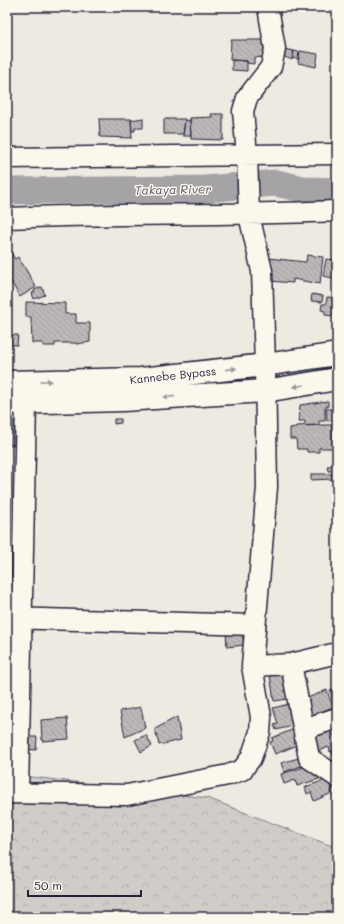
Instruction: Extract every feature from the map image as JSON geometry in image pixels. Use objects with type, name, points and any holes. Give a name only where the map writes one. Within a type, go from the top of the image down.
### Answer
[{"type":"highway","name":"Kannebe Bypass","points":[[7,382],[141,379],[264,365],[337,354]]},
{"type":"highway","name":"Kannebe Bypass","points":[[16,403],[123,400],[265,391],[337,379]]},
{"type":"street","points":[[16,403],[13,793],[127,795],[228,775],[242,770],[251,758],[260,732],[261,717],[252,666],[267,487],[262,270],[249,210],[247,156],[243,111],[247,98],[271,67],[275,49],[268,7]]},
{"type":"street","points":[[7,158],[337,154]]},
{"type":"street","points":[[7,218],[185,214],[249,210],[337,211]]},
{"type":"street","points":[[15,618],[255,626]]},
{"type":"street","points":[[252,666],[291,664],[337,653]]},
{"type":"street","points":[[291,664],[309,758],[337,777]]},
{"type":"street","points":[[304,729],[337,718]]},
{"type":"green space","points":[[16,775],[207,798],[337,848],[337,917],[7,917],[7,777]]},
{"type":"building","points":[[295,7],[324,7],[323,11],[313,11],[294,9]]},
{"type":"building","points":[[231,40],[264,40],[263,57],[254,58],[254,64],[247,63],[247,61],[230,60]]},
{"type":"building","points":[[284,49],[294,51],[292,60],[283,56]]},
{"type":"building","points":[[294,51],[299,52],[298,59],[292,58]]},
{"type":"building","points":[[300,51],[318,54],[316,67],[298,63]]},
{"type":"building","points":[[232,60],[247,61],[247,71],[232,70]]},
{"type":"building","points":[[211,114],[223,114],[223,140],[191,139],[190,118],[212,117]]},
{"type":"building","points":[[143,118],[143,128],[135,128],[135,131],[132,131],[131,120]]},
{"type":"building","points":[[99,119],[131,119],[132,138],[100,137]]},
{"type":"building","points":[[164,119],[185,119],[183,134],[164,134]]},
{"type":"building","points":[[190,120],[191,136],[183,136],[185,121]]},
{"type":"building","points":[[10,251],[15,259],[18,257],[36,287],[20,297],[7,275],[7,253]]},
{"type":"building","points":[[307,255],[323,257],[320,284],[293,279],[293,283],[270,281],[268,258],[306,262]]},
{"type":"building","points":[[326,259],[337,260],[337,279],[323,276]]},
{"type":"building","points":[[42,287],[45,295],[34,299],[32,293],[35,292],[34,290]]},
{"type":"building","points":[[312,294],[323,296],[322,302],[311,301]]},
{"type":"building","points":[[327,297],[336,298],[333,316],[325,315],[325,311],[321,310],[322,304],[326,304]]},
{"type":"building","points":[[26,302],[65,303],[65,314],[76,314],[76,323],[90,323],[90,342],[76,344],[55,343],[55,346],[43,346],[43,343],[32,343],[31,317],[26,317]]},
{"type":"building","points":[[11,335],[18,335],[17,345],[10,345]]},
{"type":"building","points":[[328,401],[328,407],[325,407],[325,421],[319,421],[319,425],[305,426],[305,421],[299,421],[300,405]]},
{"type":"building","points":[[326,409],[337,409],[337,420],[327,421]]},
{"type":"building","points":[[114,419],[121,419],[121,423],[114,424]]},
{"type":"building","points":[[7,421],[14,421],[14,445],[7,445]]},
{"type":"building","points":[[332,425],[332,448],[319,448],[319,452],[307,452],[307,449],[297,449],[296,439],[290,439],[290,428],[296,426]]},
{"type":"building","points":[[337,465],[337,471],[328,471],[327,466]]},
{"type":"building","points":[[311,474],[332,474],[332,479],[311,480]]},
{"type":"building","points":[[7,625],[11,625],[11,643],[7,643]]},
{"type":"building","points":[[242,631],[244,645],[227,647],[226,632]]},
{"type":"building","points":[[7,654],[11,654],[11,661],[7,661]]},
{"type":"building","points":[[7,666],[10,666],[11,689],[7,689]]},
{"type":"building","points":[[284,673],[288,699],[274,701],[270,675]]},
{"type":"building","points":[[337,687],[337,707],[335,708],[330,690]]},
{"type":"building","points":[[327,690],[333,707],[308,717],[305,699]]},
{"type":"building","points":[[289,704],[297,725],[276,730],[274,725],[278,724],[273,708]]},
{"type":"building","points":[[141,707],[145,728],[125,737],[120,711]]},
{"type":"building","points":[[177,717],[181,740],[159,745],[155,729]]},
{"type":"building","points":[[67,718],[69,739],[42,741],[41,720]]},
{"type":"building","points":[[329,725],[337,742],[337,750],[330,752],[329,747],[318,751],[311,731]]},
{"type":"building","points":[[294,729],[300,744],[275,754],[270,742],[273,741],[272,738]]},
{"type":"building","points":[[146,735],[152,746],[141,752],[135,740]]},
{"type":"building","points":[[25,737],[37,737],[36,750],[24,749]]},
{"type":"building","points":[[337,750],[337,757],[334,758],[332,751]]},
{"type":"building","points":[[302,757],[304,765],[284,772],[281,763]]},
{"type":"building","points":[[310,765],[315,768],[319,779],[297,786],[295,780],[284,784],[281,774]]},
{"type":"building","points":[[328,779],[332,793],[314,801],[311,792],[307,794],[305,787]]},
{"type":"building","points":[[337,787],[337,793],[332,795],[331,789]]},
{"type":"waterway","name":"Takaya River","points":[[7,191],[204,189],[276,183],[307,190],[337,191]]}]
